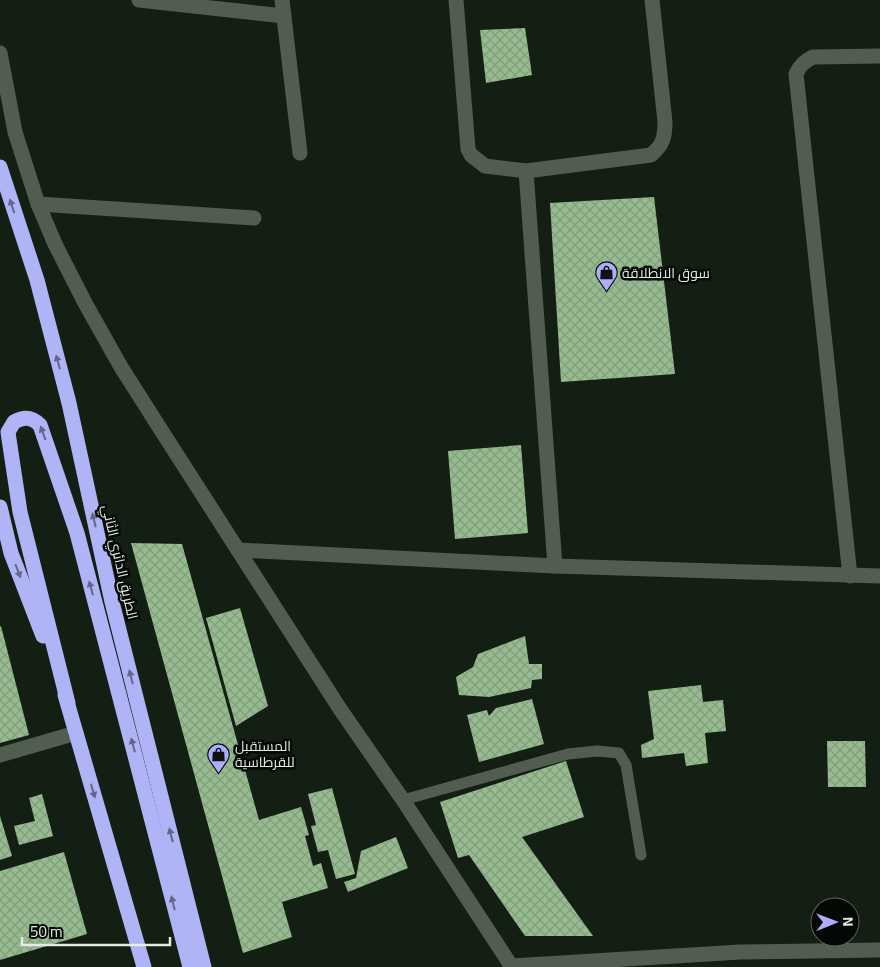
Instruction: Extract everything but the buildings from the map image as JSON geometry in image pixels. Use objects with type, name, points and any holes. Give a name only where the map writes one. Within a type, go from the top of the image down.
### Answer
[{"type":"highway","name":"الطريق الدائري الثاني","points":[[0,167],[37,280],[69,404],[112,602],[204,967]]},
{"type":"highway","points":[[144,967],[76,734],[20,512],[8,432],[14,422],[25,418],[31,418],[40,425],[77,533],[190,967]]},
{"type":"highway","points":[[0,507],[4,542],[68,703]]},
{"type":"street","points":[[139,0],[284,16]]},
{"type":"street","points":[[282,0],[300,153]]},
{"type":"street","points":[[456,0],[468,149],[471,155],[485,166],[526,171],[651,155],[660,148],[664,140],[665,122],[652,0]]},
{"type":"street","points":[[0,53],[15,132],[38,204],[55,244],[85,304],[122,367],[340,709],[403,800],[511,967],[740,952],[880,950]]},
{"type":"street","points":[[850,576],[796,74],[799,67],[813,57],[880,56]]},
{"type":"street","points":[[526,171],[556,566]]},
{"type":"street","points":[[38,204],[254,218]]},
{"type":"street","points":[[238,550],[556,566],[880,576]]},
{"type":"street","points":[[0,755],[76,734]]},
{"type":"lane","points":[[403,800],[568,754],[597,751],[619,753],[626,765],[641,855]]},
{"type":"place","name":"سوق الانطلاقة","points":[[606,292]]},
{"type":"place","name":"المستقبل للقرطاسية","points":[[219,773]]}]
